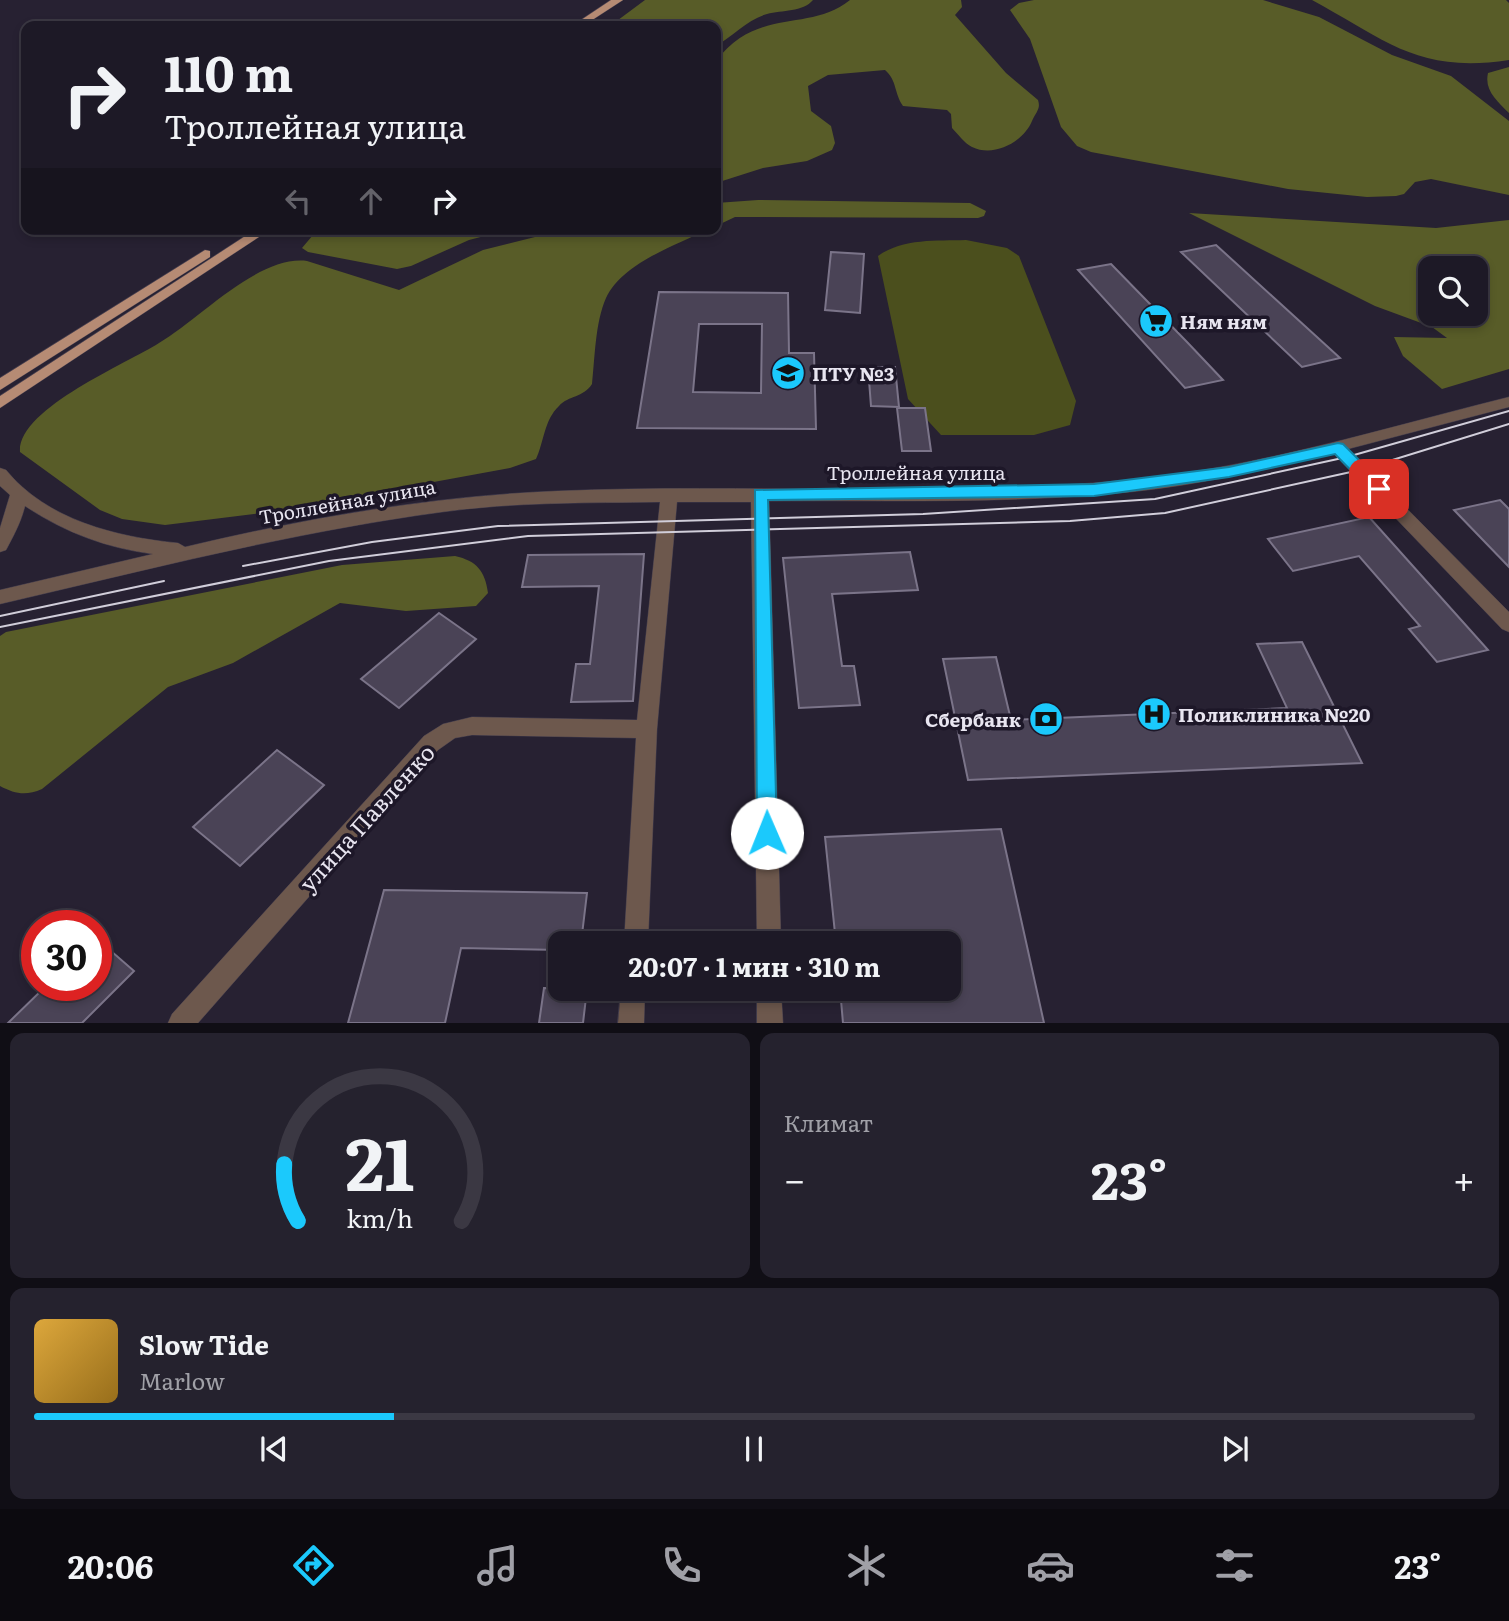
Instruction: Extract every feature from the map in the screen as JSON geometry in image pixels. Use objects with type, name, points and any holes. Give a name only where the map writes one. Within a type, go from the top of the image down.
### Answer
[{"type":"main road","points":[[571,21],[603,0]]},
{"type":"main road","points":[[585,21],[618,0]]},
{"type":"main road","points":[[0,385],[234,235]]},
{"type":"main road","points":[[0,403],[256,235]]},
{"type":"street","name":"Троллейная улица","points":[[0,597],[192,552],[358,518],[445,505],[557,497],[1094,490],[1229,472],[1338,448],[1509,402]]},
{"type":"street","points":[[1338,448],[1509,624]]},
{"type":"street","points":[[0,545],[12,522],[7,486]]},
{"type":"street","points":[[7,486],[75,528],[102,540],[192,552]]},
{"type":"street","points":[[760,494],[769,931]]},
{"type":"street","points":[[636,931],[647,729],[669,495]]},
{"type":"street","name":"улица Павленко","points":[[181,1023],[431,743],[450,730],[471,726],[647,729]]},
{"type":"street","points":[[631,1023],[632,1001]]},
{"type":"street","points":[[769,1001],[770,1023]]},
{"type":"green space","points":[[645,0],[813,0],[798,9],[760,16],[721,42],[721,21],[617,21]]},
{"type":"green space","points":[[850,0],[961,0],[962,7],[955,15],[1006,73],[1038,100],[1038,108],[1028,128],[1008,146],[981,150],[969,145],[952,128],[951,114],[947,110],[903,106],[892,78],[885,70],[828,75],[808,86],[811,111],[831,126],[835,143],[832,150],[807,161],[763,168],[721,181],[721,56],[732,44],[766,26],[818,16]]},
{"type":"green space","points":[[1034,0],[1263,0],[1319,17],[1392,55],[1451,76],[1509,121],[1509,195],[1431,179],[1415,182],[1404,194],[1396,196],[1367,197],[1288,189],[1091,152],[1077,146],[1061,127],[1030,39],[1010,10],[1019,3]]},
{"type":"green space","points":[[1312,0],[1506,0],[1509,3],[1509,60],[1477,63],[1426,58],[1383,40]]},
{"type":"green space","points":[[1509,67],[1509,113],[1492,95],[1487,79],[1488,73]]},
{"type":"green space","points":[[758,200],[970,203],[986,211],[984,216],[978,218],[735,217],[721,224],[721,203]]},
{"type":"green space","points":[[1189,213],[1436,228],[1509,220],[1509,369],[1442,389],[1403,356],[1394,337],[1447,338],[1429,326],[1488,326],[1488,256],[1418,256],[1418,322],[1375,306]]},
{"type":"green space","points":[[313,235],[489,235],[469,240],[411,266],[397,269],[308,252],[302,248]]},
{"type":"green space","points":[[543,235],[695,235],[651,256],[614,285],[606,298],[600,318],[592,384],[584,392],[563,402],[554,412],[547,424],[536,459],[510,468],[270,512],[165,525],[122,519],[100,510],[20,452],[24,436],[36,420],[54,404],[159,343],[249,278],[269,268],[288,262],[307,261],[399,290],[483,250]]},
{"type":"green space","points":[[966,240],[1007,248],[1019,256],[1076,401],[1070,425],[1034,435],[941,435],[908,399],[878,256],[909,243]]},
{"type":"green space","points":[[455,556],[474,564],[485,579],[488,593],[476,606],[406,611],[340,603],[233,663],[168,687],[42,789],[21,793],[0,786],[0,636],[6,632],[342,565]]},
{"type":"building","points":[[1216,245],[1340,358],[1302,367],[1181,252]]},
{"type":"building","points":[[831,252],[864,254],[860,313],[825,310]]},
{"type":"building","points":[[1111,264],[1223,380],[1185,388],[1078,270]]},
{"type":"building","name":"ПТУ №3","points":[[659,292],[788,293],[789,353],[814,353],[816,429],[637,428]],"holes":[[[699,324],[762,324],[761,393],[693,392]]]},
{"type":"building","points":[[868,367],[895,367],[899,407],[871,406]]},
{"type":"building","points":[[897,408],[925,408],[931,451],[902,451]]},
{"type":"building","points":[[1500,500],[1509,509],[1509,567],[1454,510]]},
{"type":"building","points":[[1369,517],[1488,650],[1437,662],[1409,629],[1420,626],[1359,556],[1293,571],[1268,539]]},
{"type":"building","points":[[910,552],[918,590],[832,594],[842,666],[854,666],[860,705],[799,708],[783,558]]},
{"type":"building","points":[[644,554],[633,701],[571,702],[576,664],[590,664],[599,586],[522,587],[528,555]]},
{"type":"building","points":[[439,613],[476,639],[399,708],[361,679]]},
{"type":"building","points":[[1302,642],[1362,763],[968,780],[943,659],[996,657],[1011,720],[1287,708],[1257,644]]},
{"type":"building","points":[[277,750],[324,785],[240,866],[193,827]]},
{"type":"building","points":[[1001,829],[1044,1023],[843,1023],[841,1001],[961,1001],[961,931],[835,931],[825,837]]},
{"type":"building","points":[[384,890],[587,893],[582,931],[548,931],[548,950],[461,948],[445,1023],[348,1023]]},
{"type":"building","points":[[112,952],[134,971],[112,993]]},
{"type":"building","points":[[544,988],[548,988],[548,1001],[586,1001],[583,1023],[539,1023]]},
{"type":"building","points":[[31,1001],[104,1001],[82,1023],[8,1023]]},
{"type":"tram line","points":[[243,566],[372,542],[498,526],[923,514],[1155,499],[1347,457],[1509,411]]},
{"type":"tram line","points":[[0,627],[329,561],[528,536],[1070,521],[1165,513],[1360,470],[1509,424]]},
{"type":"tram line","points":[[0,616],[164,581]]},
{"type":"place","name":"Ням ням","points":[[1156,321]]},
{"type":"place","name":"ПТУ №3","points":[[788,373]]},
{"type":"place","name":"Поликлиника №20","points":[[1154,714]]},
{"type":"place","name":"Сбербанк","points":[[1046,719]]},
{"type":"route","points":[[767,833],[760,494],[1038,493],[1094,490],[1229,472],[1338,448],[1379,489]]}]
